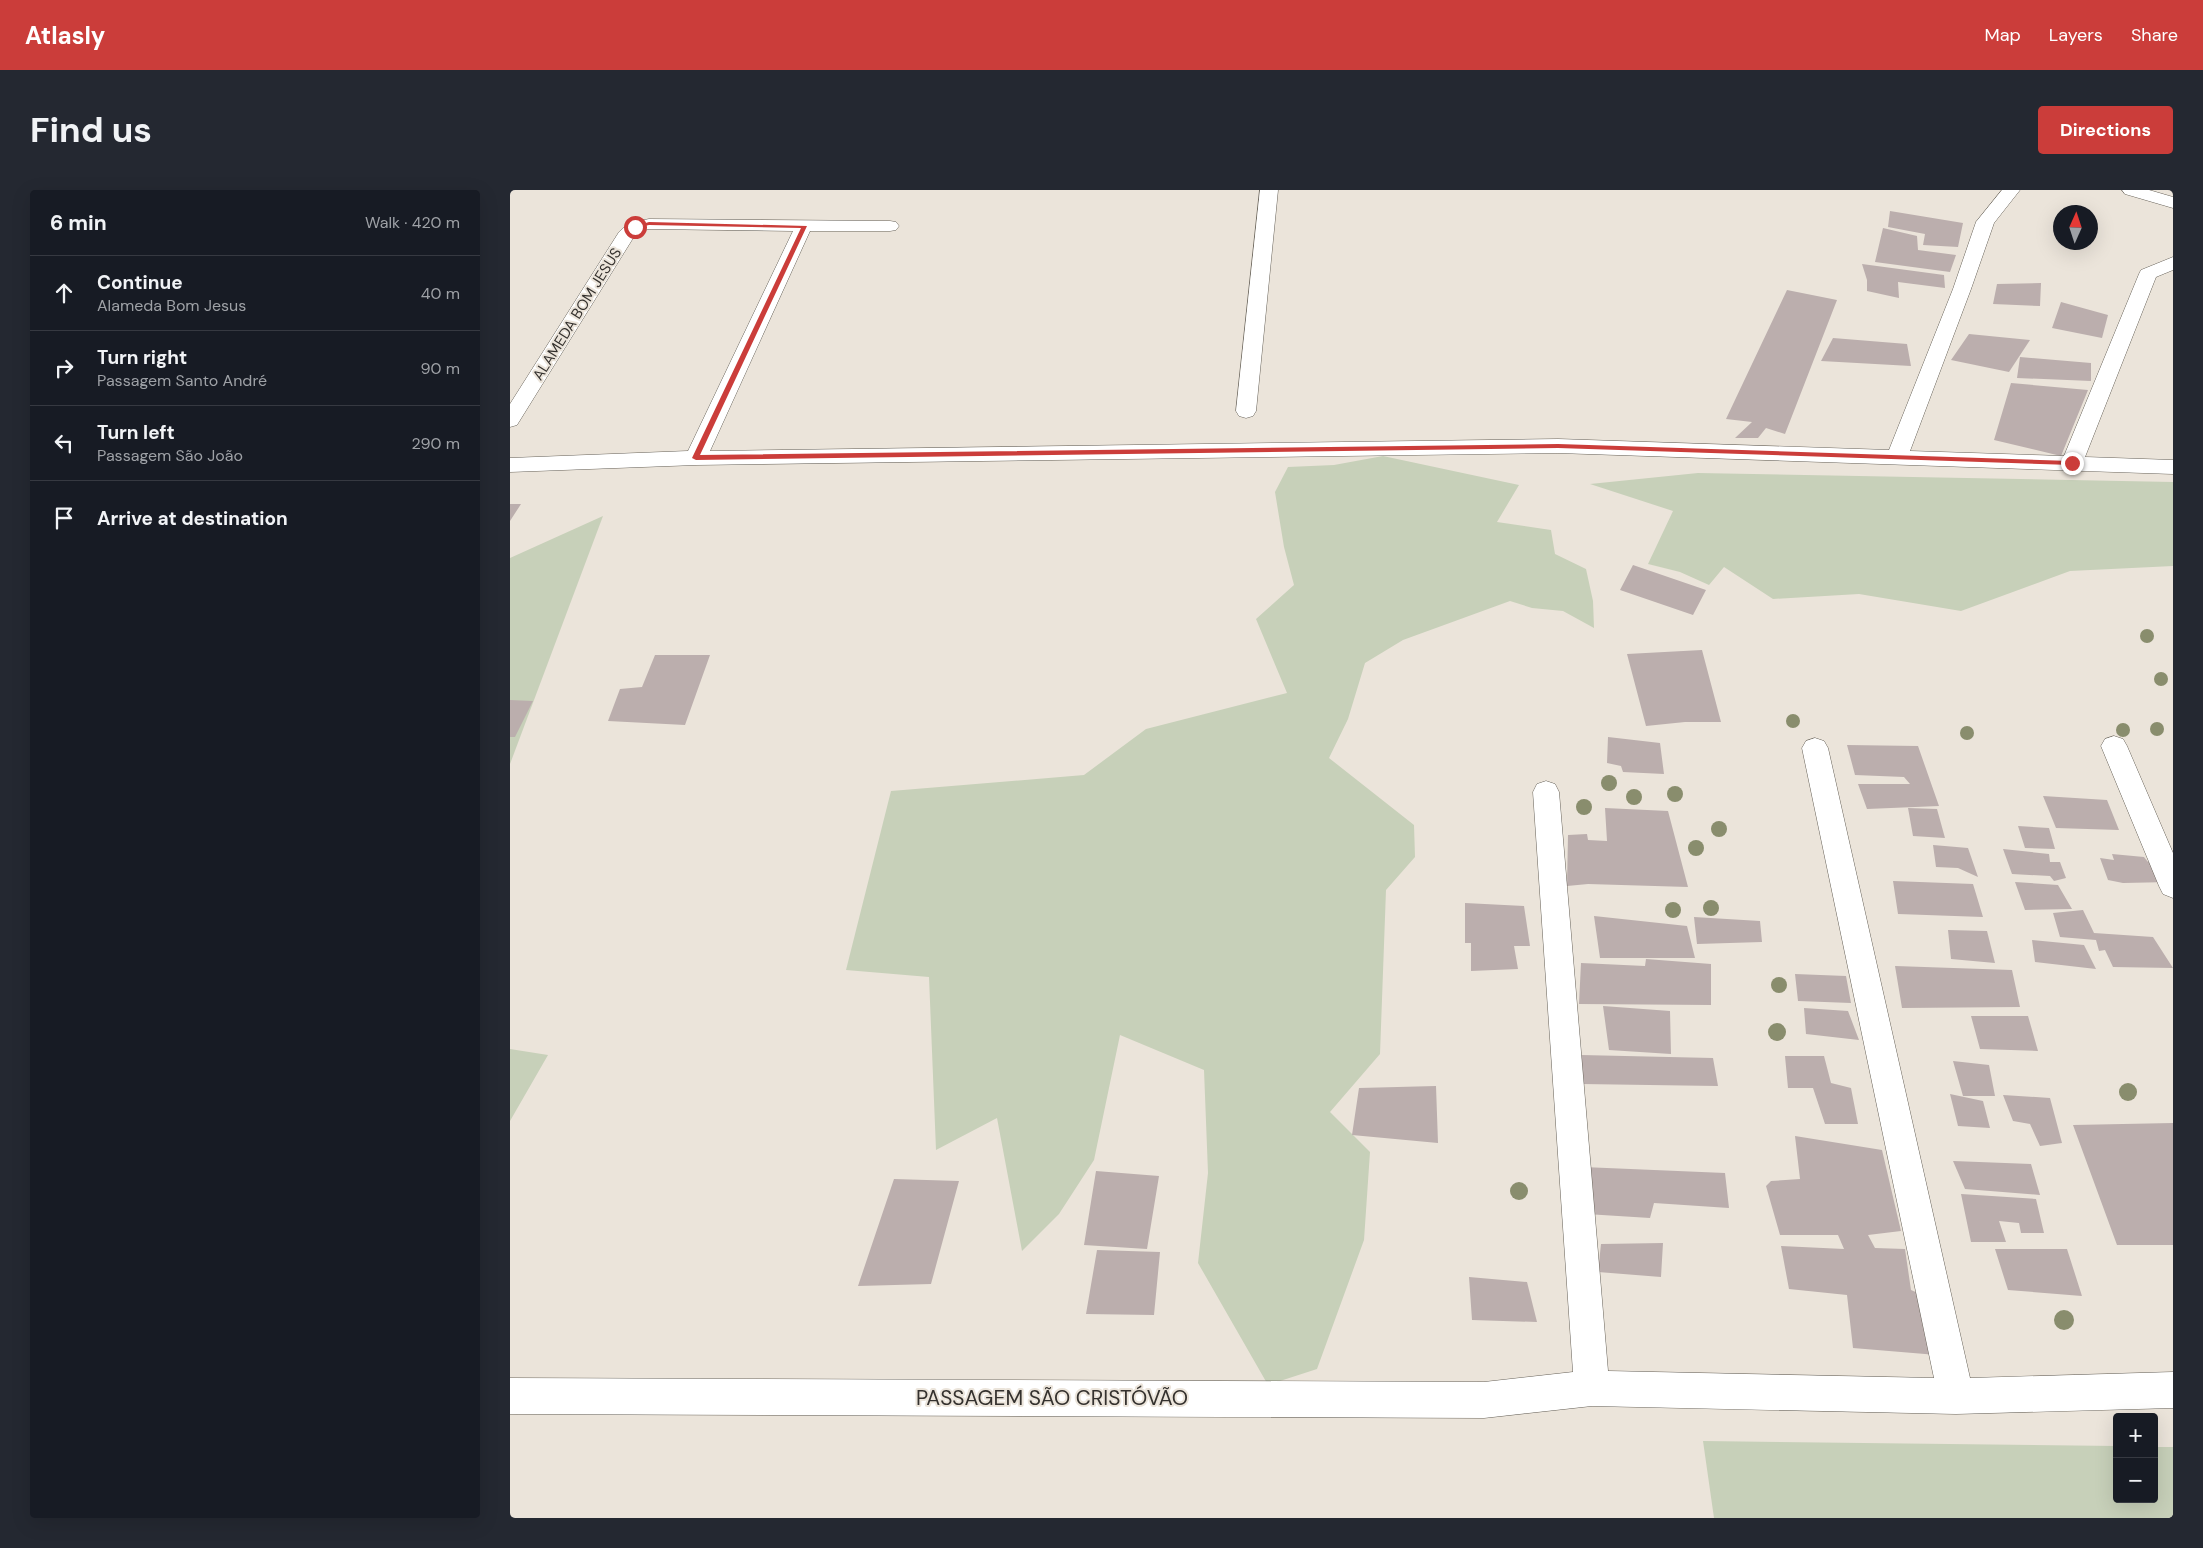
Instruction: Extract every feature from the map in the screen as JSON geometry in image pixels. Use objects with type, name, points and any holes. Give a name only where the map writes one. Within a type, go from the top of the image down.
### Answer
[{"type":"street","points":[[1246,411],[1269,190]]},
{"type":"street","points":[[1896,459],[1962,289],[1985,222],[2011,190]]},
{"type":"street","points":[[2131,190],[2173,203]]},
{"type":"street","name":"ALAMEDA BOM JESUS","points":[[510,420],[628,232],[635,227],[649,224],[804,226]]},
{"type":"street","points":[[696,458],[804,226],[890,226]]},
{"type":"street","points":[[2072,463],[2148,274],[2173,263]]},
{"type":"street","points":[[510,465],[696,458],[1558,446],[2173,467]]},
{"type":"street","points":[[2114,746],[2173,886]]},
{"type":"street","points":[[1815,748],[1956,1396]]},
{"type":"street","points":[[1546,792],[1592,1388]]},
{"type":"street","name":"PASSAGEM SÃO CRISTÓVÃO","points":[[510,1396],[1484,1400],[1592,1388],[1956,1396],[2173,1390]]},
{"type":"green space","points":[[1383,456],[1519,485],[1497,522],[1551,530],[1555,554],[1586,569],[1593,601],[1594,628],[1563,611],[1532,608],[1510,601],[1403,640],[1365,663],[1348,719],[1329,758],[1414,825],[1415,857],[1386,890],[1380,1054],[1330,1112],[1370,1152],[1364,1240],[1317,1369],[1268,1385],[1198,1263],[1208,1173],[1204,1070],[1120,1035],[1094,1160],[1059,1214],[1022,1251],[997,1118],[936,1150],[929,977],[846,970],[891,791],[1084,775],[1146,729],[1287,693],[1256,619],[1294,585],[1284,547],[1275,492],[1288,467],[1334,465]]},
{"type":"green space","points":[[1698,473],[2173,482],[2173,566],[2070,571],[1961,611],[1859,594],[1773,599],[1724,567],[1709,585],[1680,572],[1648,564],[1673,511],[1590,484]]},
{"type":"green space","points":[[603,516],[510,764],[510,558]]},
{"type":"green space","points":[[510,1049],[548,1055],[510,1121]]},
{"type":"green space","points":[[1703,1441],[2113,1446],[2113,1503],[2158,1503],[2158,1447],[2173,1447],[2173,1518],[1714,1518]]},
{"type":"building","points":[[1890,211],[1963,223],[1958,247],[1923,245],[1925,234],[1888,227]]},
{"type":"building","points":[[1883,228],[1917,236],[1918,250],[1956,255],[1950,272],[1875,262]]},
{"type":"building","points":[[1862,264],[1944,275],[1945,288],[1898,282],[1899,298],[1867,291],[1867,280]]},
{"type":"building","points":[[2041,283],[2040,306],[1993,304],[1997,284]]},
{"type":"building","points":[[1787,290],[1837,300],[1785,434],[1766,428],[1758,438],[1735,438],[1752,422],[1726,419]]},
{"type":"building","points":[[2061,302],[2108,315],[2102,338],[2052,328]]},
{"type":"building","points":[[1969,334],[2030,340],[2009,372],[1951,360]]},
{"type":"building","points":[[1833,338],[1907,344],[1911,366],[1821,361]]},
{"type":"building","points":[[2020,357],[2091,363],[2091,381],[2017,378]]},
{"type":"building","points":[[2011,383],[2088,390],[2061,456],[1994,440]]},
{"type":"building","points":[[510,504],[521,504],[510,521]]},
{"type":"building","points":[[1633,565],[1706,590],[1693,615],[1620,590]]},
{"type":"building","points":[[1702,650],[1721,722],[1685,722],[1646,726],[1627,654]]},
{"type":"building","points":[[655,655],[710,655],[685,725],[608,721],[620,689],[642,687]]},
{"type":"building","points":[[510,700],[533,701],[515,737],[510,737]]},
{"type":"building","points":[[1608,737],[1660,743],[1664,774],[1623,772],[1621,766],[1607,763]]},
{"type":"building","points":[[1847,745],[1918,746],[1939,806],[1867,809],[1858,784],[1910,784],[1904,777],[1855,775]]},
{"type":"building","points":[[2043,796],[2107,800],[2119,830],[2056,828]]},
{"type":"building","points":[[1605,808],[1668,811],[1688,887],[1588,884],[1567,886],[1568,835],[1587,834],[1588,840],[1607,841]]},
{"type":"building","points":[[1908,808],[1937,809],[1945,838],[1913,836]]},
{"type":"building","points":[[2018,826],[2049,828],[2055,849],[2025,848]]},
{"type":"building","points":[[1933,845],[1968,848],[1978,877],[1958,868],[1936,867]]},
{"type":"building","points":[[2003,849],[2049,854],[2050,862],[2060,862],[2066,878],[2054,881],[2050,876],[2012,874]]},
{"type":"building","points":[[2112,854],[2144,857],[2148,862],[2157,861],[2170,882],[2123,883],[2108,880],[2100,858],[2114,860]]},
{"type":"building","points":[[1893,881],[1973,884],[1983,917],[1898,914]]},
{"type":"building","points":[[2015,882],[2058,885],[2072,909],[2025,910]]},
{"type":"building","points":[[1465,903],[1524,906],[1530,946],[1514,946],[1518,969],[1471,971],[1471,943],[1465,943]]},
{"type":"building","points":[[2083,910],[2094,933],[2153,937],[2173,968],[2113,967],[2105,950],[2099,951],[2096,940],[2060,937],[2053,913]]},
{"type":"building","points":[[1594,916],[1687,926],[1695,958],[1600,958]]},
{"type":"building","points":[[1694,917],[1760,921],[1762,942],[1697,944]]},
{"type":"building","points":[[1948,930],[1987,931],[1995,963],[1951,959]]},
{"type":"building","points":[[2032,940],[2084,945],[2096,969],[2035,962]]},
{"type":"building","points":[[1646,959],[1711,964],[1711,1005],[1579,1004],[1581,963],[1645,966]]},
{"type":"building","points":[[1895,966],[2012,970],[2020,1007],[1902,1008]]},
{"type":"building","points":[[1795,974],[1846,976],[1851,1003],[1798,1001]]},
{"type":"building","points":[[1603,1006],[1670,1011],[1671,1054],[1609,1050]]},
{"type":"building","points":[[1804,1008],[1848,1011],[1859,1040],[1806,1034]]},
{"type":"building","points":[[1971,1016],[2028,1016],[2038,1051],[1980,1049]]},
{"type":"building","points":[[1581,1055],[1713,1058],[1718,1086],[1581,1084]]},
{"type":"building","points":[[1785,1056],[1824,1056],[1831,1083],[1851,1088],[1858,1124],[1825,1124],[1813,1088],[1788,1088]]},
{"type":"building","points":[[1953,1061],[1989,1065],[1995,1096],[1963,1096]]},
{"type":"building","points":[[1436,1086],[1438,1143],[1352,1135],[1359,1088]]},
{"type":"building","points":[[1950,1094],[1983,1101],[1990,1128],[1958,1126]]},
{"type":"building","points":[[2003,1095],[2050,1098],[2062,1143],[2040,1146],[2030,1124],[2013,1121]]},
{"type":"building","points":[[2173,1123],[2173,1245],[2117,1245],[2073,1125]]},
{"type":"building","points":[[1795,1136],[1882,1150],[1901,1231],[1868,1235],[1875,1248],[1905,1249],[1911,1290],[1929,1298],[1937,1355],[1853,1348],[1847,1295],[1789,1289],[1781,1246],[1844,1249],[1838,1235],[1780,1235],[1766,1186],[1771,1181],[1800,1179]]},
{"type":"building","points":[[1953,1161],[2031,1164],[2040,1195],[1965,1189]]},
{"type":"building","points":[[1583,1167],[1725,1173],[1729,1208],[1654,1203],[1650,1218],[1586,1214]]},
{"type":"building","points":[[1096,1171],[1159,1176],[1147,1249],[1084,1245]]},
{"type":"building","points":[[894,1179],[959,1181],[931,1284],[858,1286]]},
{"type":"building","points":[[1961,1194],[2036,1199],[2044,1233],[2021,1233],[2019,1223],[1999,1221],[2006,1242],[1971,1242]]},
{"type":"building","points":[[1663,1243],[1661,1277],[1598,1272],[1601,1244]]},
{"type":"building","points":[[1995,1249],[2067,1249],[2082,1296],[2008,1290]]},
{"type":"building","points":[[1097,1250],[1160,1252],[1154,1315],[1086,1314]]},
{"type":"building","points":[[1469,1277],[1527,1282],[1537,1322],[1472,1320]]},
{"type":"route","points":[[635,227],[649,224],[804,226],[696,458],[1558,446],[1896,459],[2072,463]]}]
